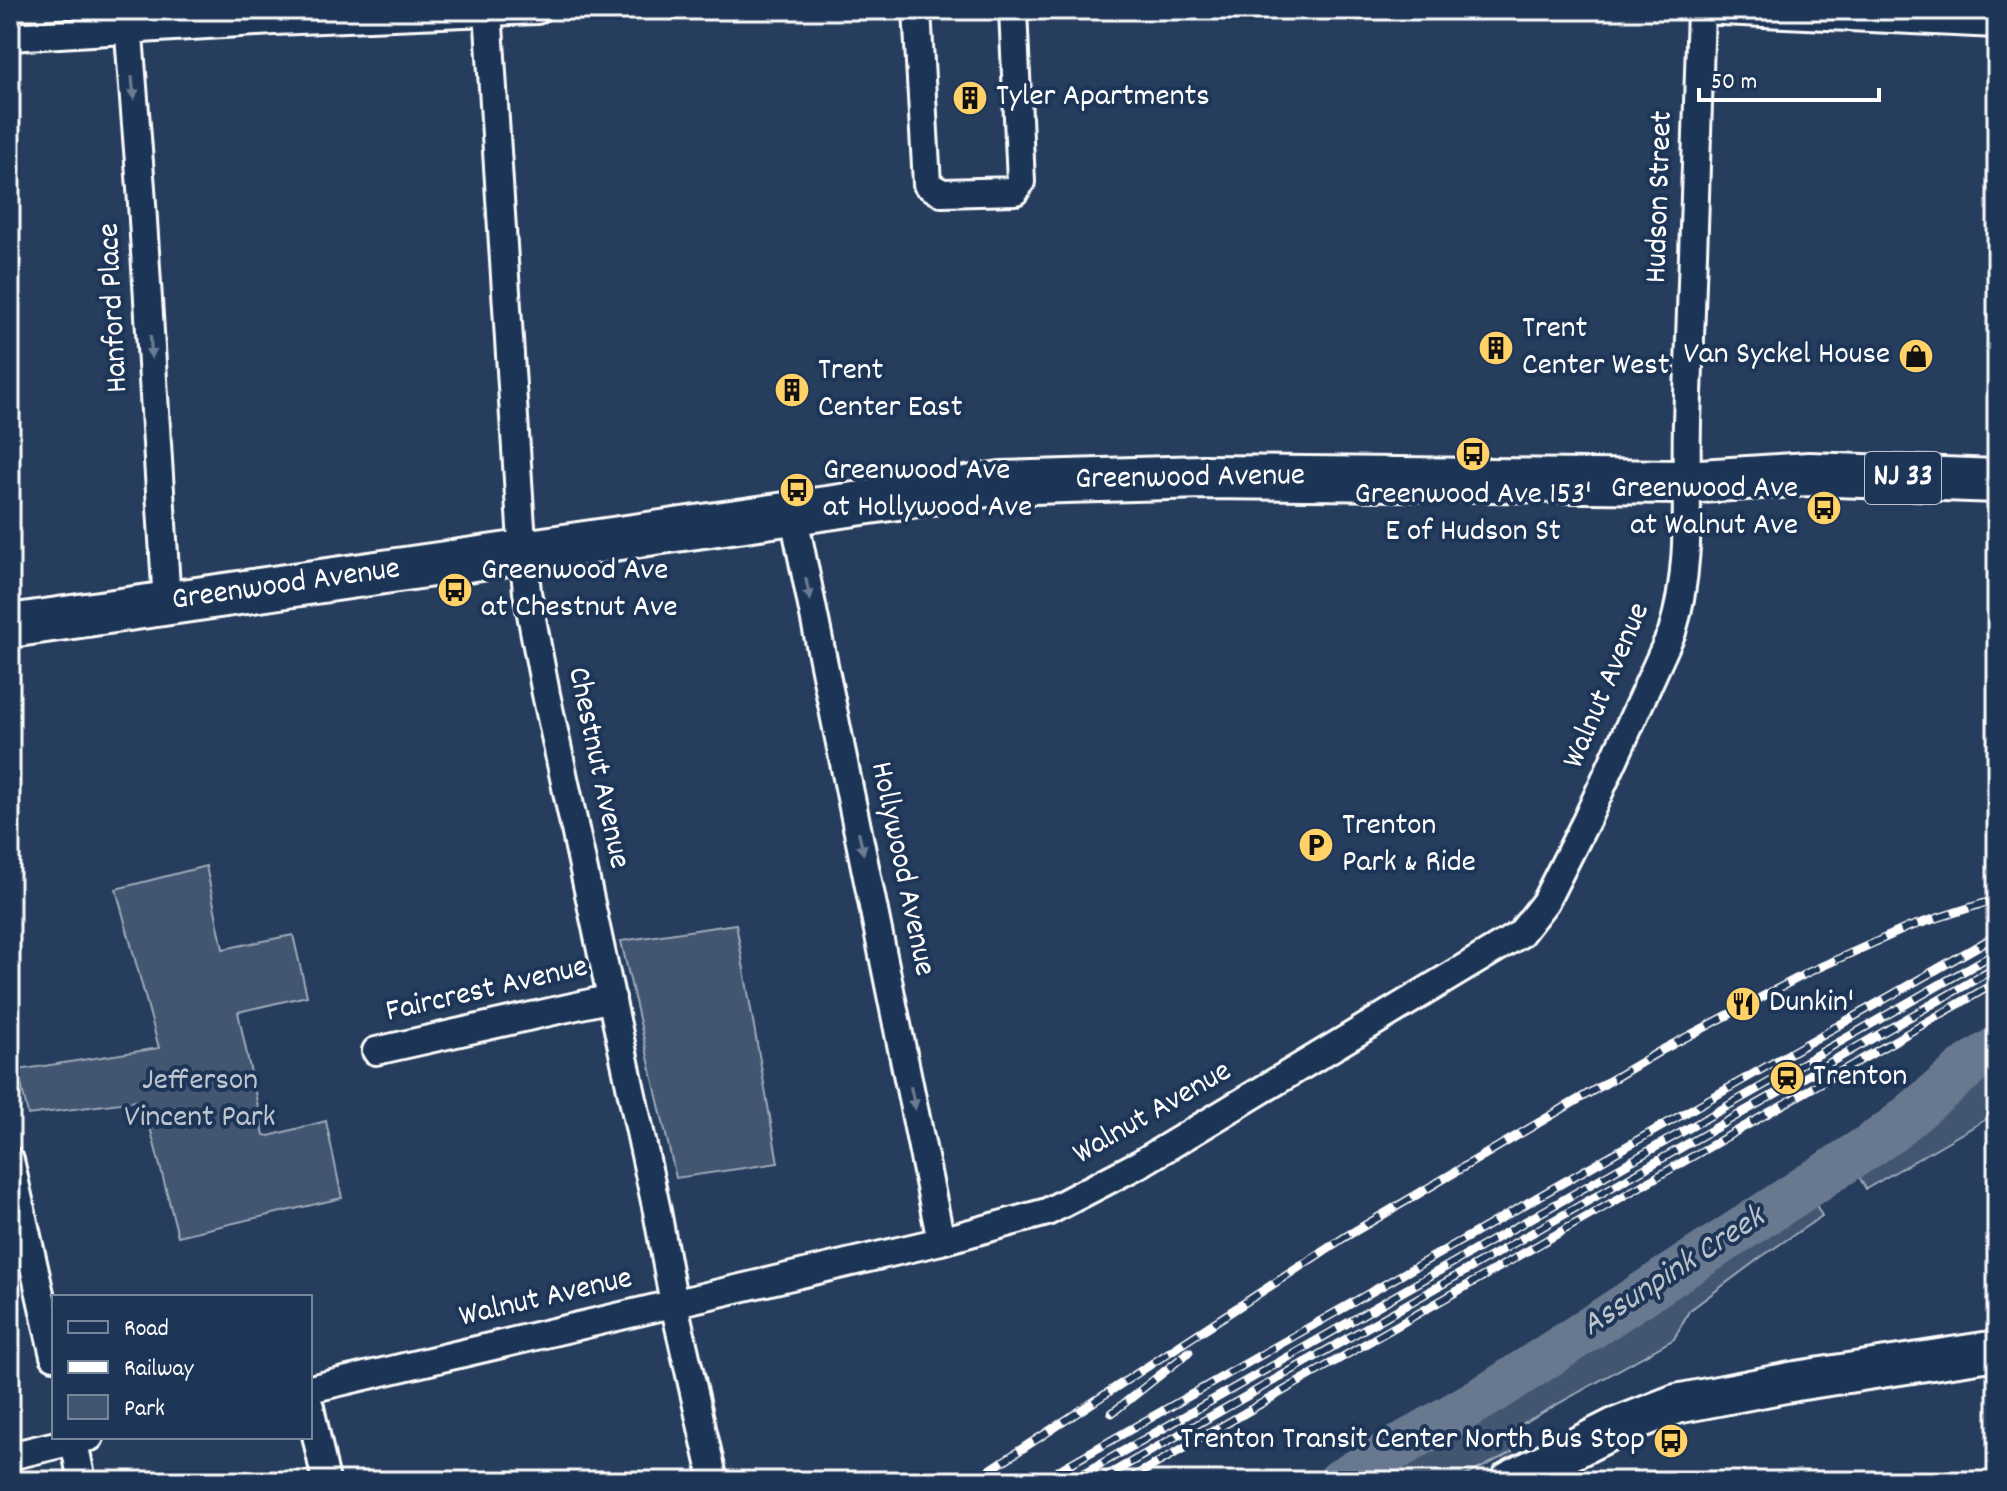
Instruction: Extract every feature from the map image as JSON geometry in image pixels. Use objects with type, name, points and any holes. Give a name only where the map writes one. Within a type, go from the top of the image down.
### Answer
[{"type":"main road","name":"Greenwood Avenue","points":[[10,626],[1001,483],[1203,477],[1685,482],[1809,474],[1997,481]]},
{"type":"street","points":[[10,37],[128,20],[274,21],[537,10]]},
{"type":"street","points":[[917,10],[927,184],[942,193],[1015,191],[1021,182],[1013,10]]},
{"type":"street","points":[[1701,10],[1997,24]]},
{"type":"street","name":"Hudson Street","points":[[1685,482],[1701,10]]},
{"type":"street","name":"Chestnut Avenue","points":[[488,11],[522,553],[546,694],[714,1481]]},
{"type":"street","name":"Hanford Place","points":[[128,20],[167,603]]},
{"type":"street","name":"Walnut Avenue","points":[[312,1389],[941,1241],[1047,1212],[1141,1163],[1520,934],[1536,916],[1552,889],[1672,632],[1685,573],[1685,482]]},
{"type":"street","name":"Hollywood Avenue","points":[[793,512],[941,1241]]},
{"type":"street","name":"Faircrest Avenue","points":[[376,1051],[612,998]]},
{"type":"street","points":[[10,1160],[52,1347]]},
{"type":"street","points":[[1510,1481],[1615,1428],[1676,1404],[1788,1382],[1997,1350]]},
{"type":"street","points":[[312,1416],[326,1481]]},
{"type":"street","points":[[10,1456],[75,1439]]},
{"type":"street","points":[[79,1439],[82,1481]]},
{"type":"green space","name":"Jefferson Vincent Park","points":[[206,866],[223,949],[293,935],[307,996],[238,1012],[264,1135],[326,1121],[342,1198],[178,1236],[143,1100],[28,1115],[18,1070],[159,1048],[116,889]]},
{"type":"green space","points":[[736,924],[778,1163],[676,1178],[621,941]]},
{"type":"green space","points":[[1997,1026],[1997,1113],[1866,1189],[1840,1143]]},
{"type":"green space","points":[[1798,1171],[1822,1216],[1689,1311],[1674,1339],[1506,1433],[1512,1452],[1456,1481],[1309,1481],[1528,1356]]},
{"type":"waterway","name":"Assunpink Creek","points":[[1340,1481],[1494,1391],[1889,1133],[1970,1065],[1997,1048]]},
{"type":"railway","points":[[973,1481],[1345,1237],[1662,1050],[1809,972],[1909,927],[1997,899]]},
{"type":"railway","points":[[1040,1481],[1997,935]]},
{"type":"railway","points":[[1071,1481],[1997,952]]},
{"type":"railway","points":[[1098,1481],[1997,967]]},
{"type":"railway","points":[[1126,1481],[1997,982]]},
{"type":"railway","points":[[1112,1413],[1189,1352]]},
{"type":"place","name":"Tyler Apartments","points":[[970,98]]},
{"type":"place","name":"Trent Center West","points":[[1496,348]]},
{"type":"place","name":"Van Syckel House","points":[[1916,356]]},
{"type":"place","name":"Trent Center East","points":[[792,390]]},
{"type":"place","name":"Greenwood Ave 153' E of Hudson St","points":[[1473,454]]},
{"type":"place","name":"Greenwood Ave at Hollywood Ave","points":[[797,490]]},
{"type":"place","name":"Greenwood Ave at Walnut Ave","points":[[1824,508]]},
{"type":"place","name":"Greenwood Ave at Chestnut Ave","points":[[455,590]]},
{"type":"place","name":"Trenton Park & Ride","points":[[1316,845]]},
{"type":"place","name":"Dunkin'","points":[[1743,1004]]},
{"type":"place","name":"Trenton","points":[[1787,1078]]},
{"type":"place","name":"Trenton Transit Center North Bus Stop","points":[[1671,1441]]}]
